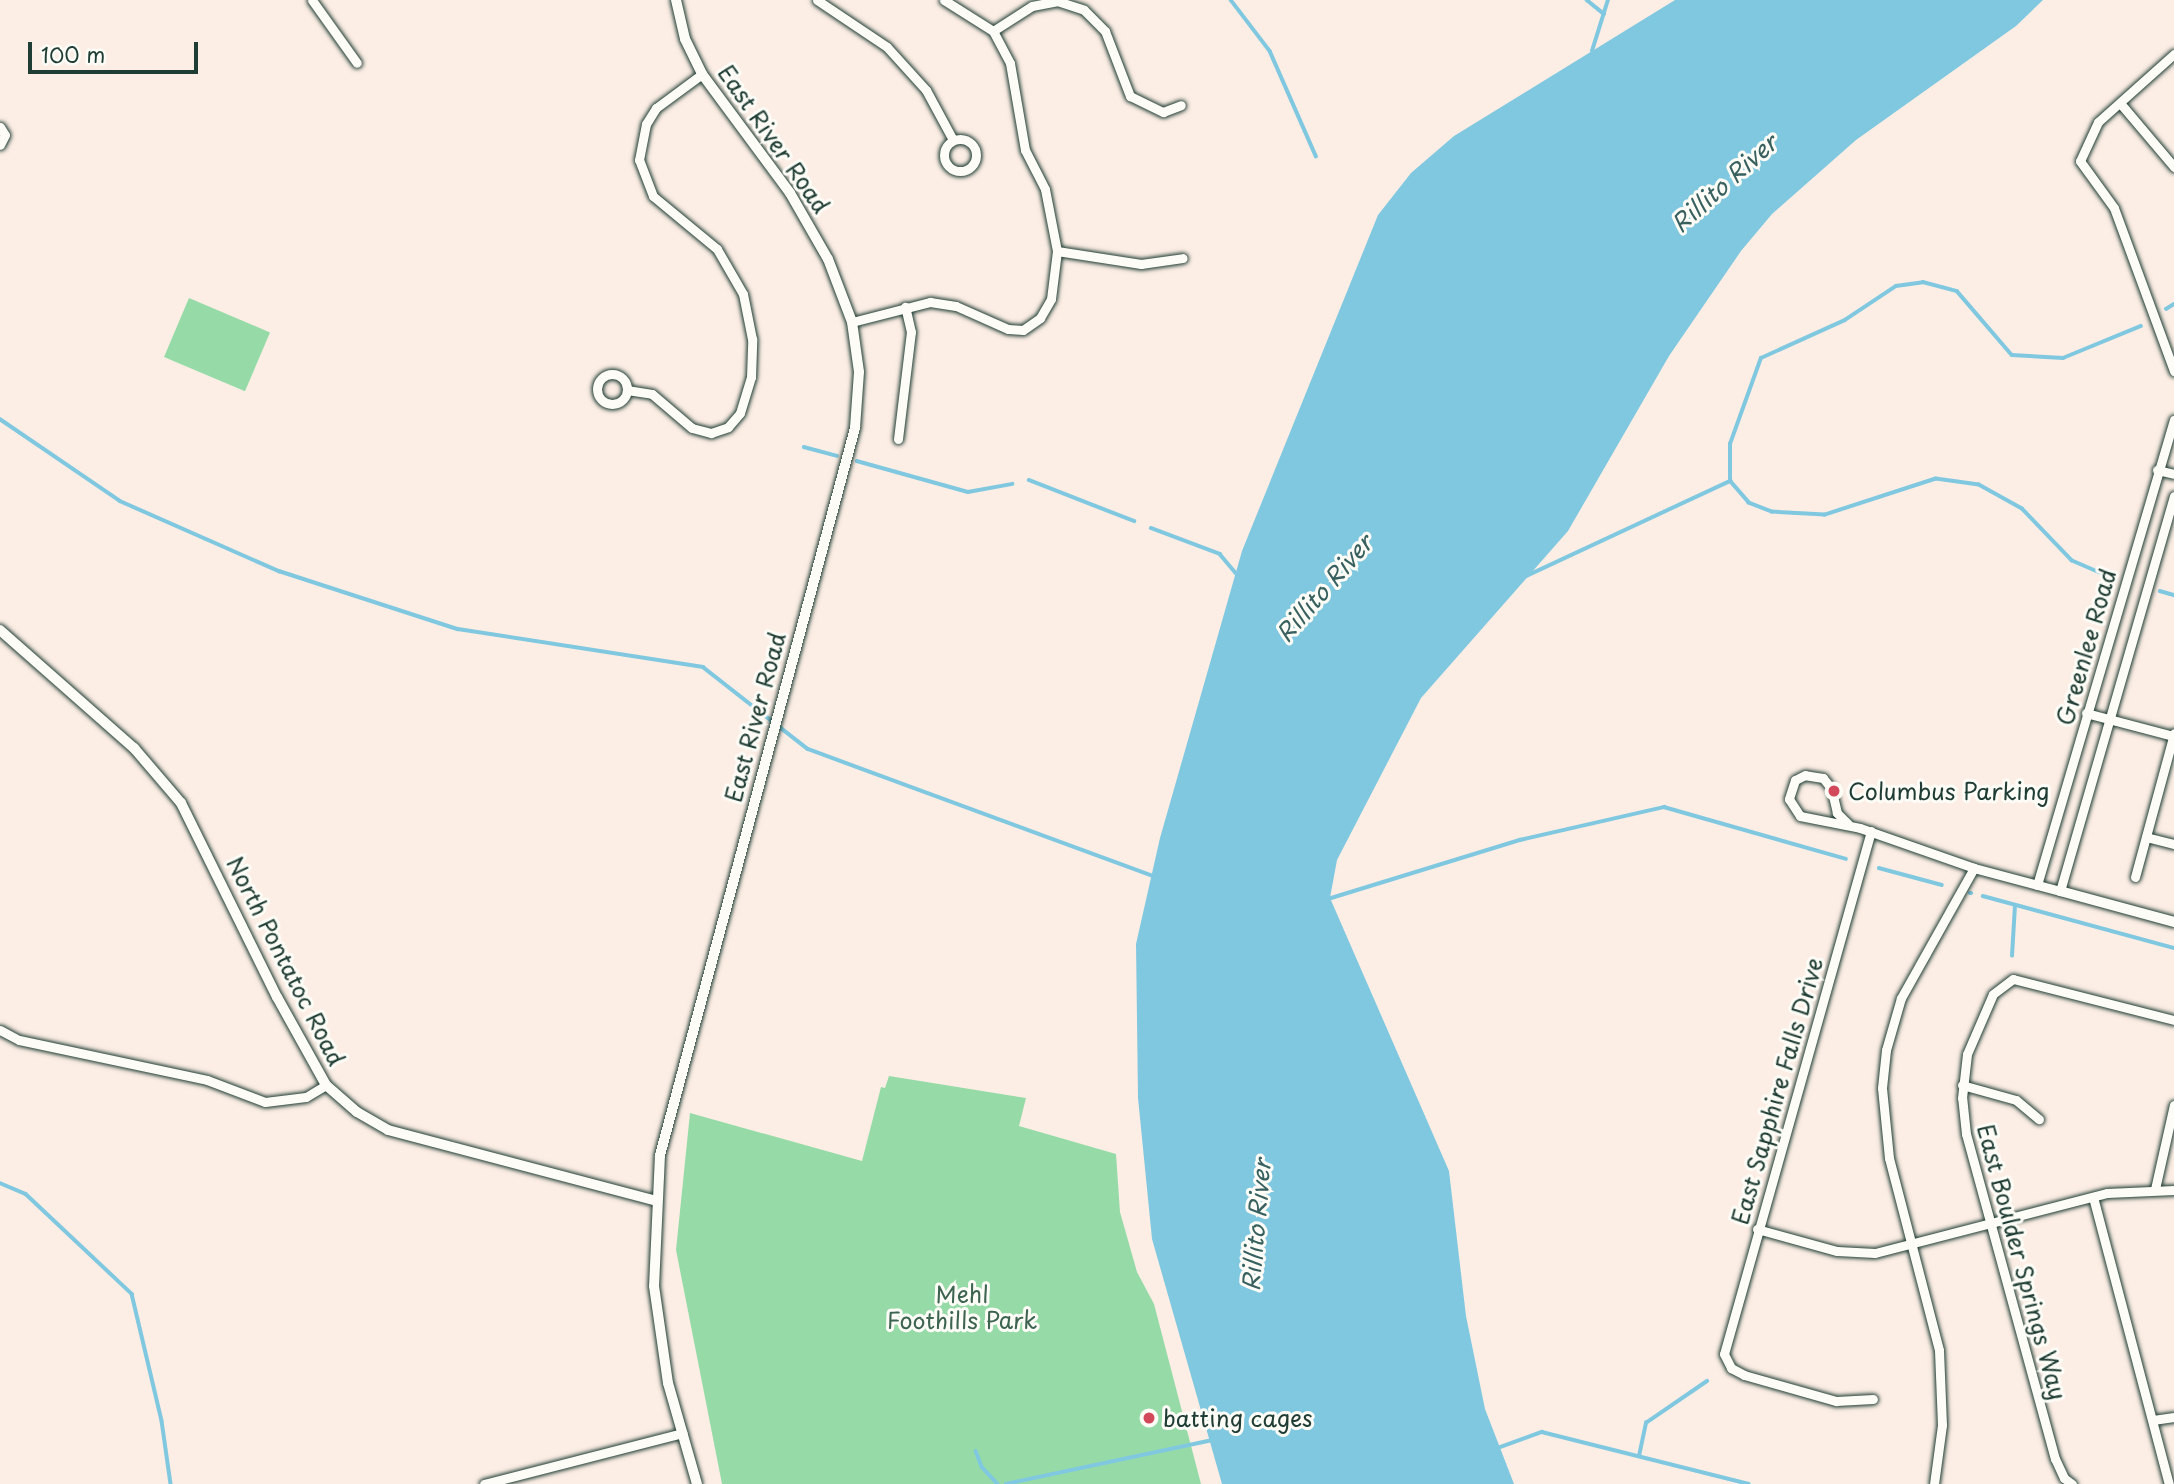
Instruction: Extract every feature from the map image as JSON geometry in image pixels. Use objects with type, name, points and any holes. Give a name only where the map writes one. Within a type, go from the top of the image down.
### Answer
[{"type":"street","points":[[312,0],[357,63]]},
{"type":"street","name":"East River Road","points":[[676,0],[685,39],[702,74],[810,225],[852,322],[859,373],[855,428],[674,1093],[660,1155],[654,1286],[668,1383],[697,1484]]},
{"type":"street","points":[[817,0],[887,47],[926,90],[953,140]]},
{"type":"street","points":[[852,322],[930,302],[956,306],[1008,328],[1023,330],[1040,318],[1051,299],[1057,251],[1045,189],[1025,150],[1010,63],[993,31],[944,0]]},
{"type":"street","points":[[993,31],[1032,6],[1057,1],[1084,10],[1105,31],[1130,96],[1163,112],[1181,105]]},
{"type":"street","points":[[2174,54],[2092,130],[2080,161],[2114,208],[2174,371]]},
{"type":"street","points":[[627,390],[652,394],[692,428],[711,433],[728,427],[740,413],[751,377],[752,338],[743,294],[717,249],[653,196],[639,160],[646,124],[656,108],[702,74]]},
{"type":"street","points":[[2120,103],[2174,167]]},
{"type":"street","points":[[0,127],[5,135],[0,145]]},
{"type":"street","points":[[1057,251],[1141,264],[1183,258]]},
{"type":"street","points":[[898,439],[911,332],[905,307]]},
{"type":"street","name":"Greenlee Road","points":[[2037,885],[2157,470],[2174,420]]},
{"type":"street","points":[[2157,470],[2174,474]]},
{"type":"street","name":"Greenlee Road","points":[[2060,891],[2174,496]]},
{"type":"street","name":"North Pontatoc Road","points":[[0,630],[134,748],[181,803],[276,997],[326,1085],[357,1112],[388,1130],[656,1201]]},
{"type":"street","points":[[2087,713],[2174,734],[2135,877]]},
{"type":"street","points":[[1848,824],[1837,813],[1831,788],[1823,778],[1805,775],[1795,780],[1789,799],[1796,814],[1831,825],[1848,824],[1974,867],[2174,922]]},
{"type":"street","name":"East Sapphire Falls Drive","points":[[1871,831],[1726,1337],[1726,1362],[1744,1375],[1836,1401],[1873,1399]]},
{"type":"street","points":[[2146,836],[2174,844]]},
{"type":"street","points":[[1934,1484],[1942,1425],[1940,1367],[1885,1133],[1882,1087],[1886,1050],[1909,983],[1974,867]]},
{"type":"street","name":"East Boulder Springs Way","points":[[2068,1481],[2055,1459],[1966,1133],[1962,1085],[1974,1032],[1993,994],[2007,980],[2026,979],[2174,1020]]},
{"type":"street","points":[[0,1030],[19,1040],[207,1080],[265,1102],[306,1097],[326,1085]]},
{"type":"street","points":[[1962,1085],[2016,1100],[2039,1119]]},
{"type":"street","points":[[2155,1189],[2174,1105]]},
{"type":"street","points":[[1757,1229],[1850,1253],[1913,1246],[2092,1197],[2155,1189],[2174,1190]]},
{"type":"street","points":[[2092,1197],[2169,1484]]},
{"type":"street","points":[[2153,1420],[2174,1417]]},
{"type":"street","points":[[484,1484],[682,1433]]},
{"type":"green space","points":[[189,298],[270,332],[245,391],[164,357]]},
{"type":"green space","name":"Mehl Foothills Park","points":[[889,1076],[1026,1098],[1019,1126],[1116,1154],[1120,1212],[1137,1272],[1154,1304],[1201,1484],[722,1484],[676,1250],[690,1113],[862,1161],[881,1087],[885,1088]]},
{"type":"water","name":"Rillito River","points":[[1675,0],[2043,0],[2016,26],[1856,140],[1772,214],[1741,251],[1669,356],[1568,531],[1421,698],[1337,860],[1330,898],[1449,1171],[1466,1316],[1485,1409],[1514,1484],[1222,1484],[1152,1239],[1138,1098],[1136,944],[1160,838],[1242,551],[1378,215],[1411,173],[1454,136]]},
{"type":"waterway","points":[[1231,0],[1270,51],[1316,156]]},
{"type":"waterway","points":[[1587,0],[1604,14]]},
{"type":"waterway","points":[[1592,51],[1608,0]]},
{"type":"waterway","points":[[2116,580],[2072,561],[2022,509],[1979,485],[1936,479],[1825,515],[1772,512],[1749,503],[1730,481],[1730,444],[1761,358],[1845,320],[1896,286],[1923,282],[1957,291],[2012,355],[2063,358],[2141,326]]},
{"type":"waterway","points":[[2166,309],[2174,304]]},
{"type":"waterway","points":[[0,419],[120,501],[279,571],[458,629],[703,667],[808,749],[1155,877]]},
{"type":"waterway","points":[[804,447],[837,456]]},
{"type":"waterway","points":[[857,461],[968,492],[1012,484]]},
{"type":"waterway","points":[[1029,480],[1134,521]]},
{"type":"waterway","points":[[1522,578],[1730,481]]},
{"type":"waterway","points":[[1151,528],[1220,554],[1237,574]]},
{"type":"waterway","points":[[2160,591],[2174,595]]},
{"type":"waterway","points":[[1328,899],[1520,840],[1664,807],[1846,859]]},
{"type":"waterway","points":[[1879,868],[1942,885]]},
{"type":"waterway","points":[[1983,896],[2174,948]]},
{"type":"waterway","points":[[2012,956],[2015,906]]},
{"type":"waterway","points":[[0,1183],[26,1194],[132,1294],[162,1421],[171,1484]]},
{"type":"waterway","points":[[1639,1456],[1646,1423],[1707,1381]]},
{"type":"waterway","points":[[1498,1448],[1542,1432],[1749,1484]]},
{"type":"waterway","points":[[1006,1484],[1213,1440]]},
{"type":"waterway","points":[[976,1451],[982,1467],[998,1484]]},
{"type":"place","name":"Columbus Parking","points":[[1834,791]]},
{"type":"place","name":"batting cages","points":[[1149,1418]]}]
